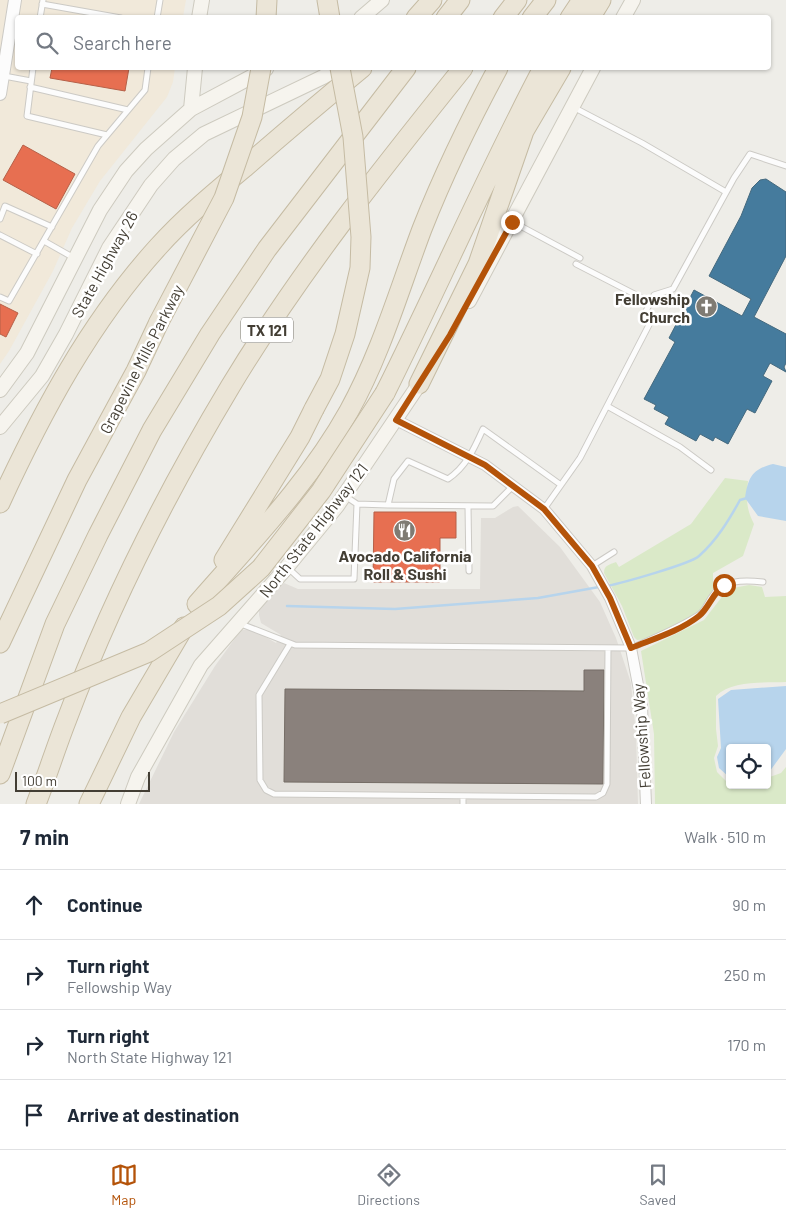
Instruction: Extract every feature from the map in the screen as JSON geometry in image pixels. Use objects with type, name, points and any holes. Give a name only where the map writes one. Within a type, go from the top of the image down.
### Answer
[{"type":"highway","points":[[266,15],[267,0]]},
{"type":"highway","points":[[327,0],[330,15]]},
{"type":"highway","points":[[419,15],[432,0]]},
{"type":"highway","points":[[448,15],[460,0]]},
{"type":"highway","points":[[506,15],[518,0]]},
{"type":"highway","points":[[534,15],[546,0]]},
{"type":"highway","points":[[572,15],[582,0]]},
{"type":"highway","points":[[592,15],[601,0]]},
{"type":"highway","name":"Grapevine Mills Parkway","points":[[0,643],[77,480],[224,198],[252,117],[260,70]]},
{"type":"highway","points":[[89,804],[131,717],[197,604],[300,438],[330,379],[345,334],[360,268],[361,237],[353,137],[339,70]]},
{"type":"highway","points":[[0,503],[23,453],[61,382],[90,335],[129,280],[189,215],[360,70]]},
{"type":"highway","name":"TX 121","points":[[0,774],[37,669],[59,617],[98,535],[152,430],[210,334],[267,249],[404,70]]},
{"type":"highway","name":"TX 121","points":[[36,804],[66,719],[110,617],[154,526],[204,431],[258,342],[304,276],[370,185],[461,70]]},
{"type":"highway","points":[[197,604],[285,503],[308,473],[349,411],[391,319],[422,229],[446,170],[497,70]]},
{"type":"highway","points":[[0,714],[149,652],[219,606],[261,568],[321,490],[385,393],[440,284],[492,167],[542,70]]},
{"type":"highway","points":[[420,384],[478,264],[524,131],[559,70]]},
{"type":"main road","points":[[200,15],[202,0]]},
{"type":"main road","points":[[365,15],[366,0]]},
{"type":"main road","points":[[366,15],[382,0]]},
{"type":"main road","points":[[625,15],[633,0]]},
{"type":"main road","points":[[191,109],[195,70]]},
{"type":"main road","points":[[191,109],[265,70]]},
{"type":"main road","name":"State Highway 26","points":[[0,427],[42,376],[66,334],[109,248],[140,201],[174,159],[204,134],[335,70]]},
{"type":"main road","name":"North State Highway 121","points":[[128,804],[138,777],[201,665],[287,567],[344,496],[420,384],[450,335],[593,70]]},
{"type":"main road","name":"State Highway 26","points":[[0,390],[27,352],[76,260],[100,210],[126,171],[146,149],[191,109]]},
{"type":"street","points":[[0,94],[15,0]]},
{"type":"street","name":"Fellowship Way","points":[[396,420],[485,465],[544,509],[592,566],[610,598],[631,648],[642,706],[646,804]]},
{"type":"lane","points":[[158,15],[160,0]]},
{"type":"lane","points":[[40,15],[42,2],[106,15]]},
{"type":"lane","points":[[33,70],[28,116],[107,135]]},
{"type":"lane","points":[[0,296],[10,301],[98,146],[145,90],[148,70]]},
{"type":"lane","points":[[3,76],[128,110]]},
{"type":"lane","points":[[572,107],[642,143],[726,192]]},
{"type":"lane","points":[[544,509],[580,458],[650,323],[646,310],[654,295],[673,289],[726,192],[750,154],[786,166]]},
{"type":"lane","points":[[0,219],[5,206],[52,227]]},
{"type":"lane","points":[[512,222],[580,258]]},
{"type":"lane","points":[[0,235],[37,254]]},
{"type":"lane","points":[[44,241],[76,260]]},
{"type":"lane","points":[[576,264],[650,302]]},
{"type":"lane","points":[[606,406],[680,447],[711,470]]},
{"type":"lane","points":[[388,505],[394,479],[408,461],[448,479],[457,473],[470,458],[483,429],[561,484]]},
{"type":"lane","points":[[344,496],[357,504],[493,506],[513,486]]},
{"type":"lane","points":[[287,567],[300,579],[354,579],[357,504]]},
{"type":"lane","points":[[468,506],[469,571]]},
{"type":"lane","points":[[592,566],[614,552]]},
{"type":"lane","points":[[238,623],[295,646],[631,648],[670,632],[700,615],[714,593],[724,585],[736,581],[763,582]]},
{"type":"lane","points":[[290,644],[259,695],[260,780],[266,790],[274,794],[596,797],[603,793],[607,784],[608,648]]},
{"type":"lane","points":[[463,796],[463,804]]},
{"type":"shaded area","points":[[0,0],[186,0],[183,15],[15,15],[15,70],[175,70],[173,82],[167,97],[100,181],[72,228],[53,271],[0,364]]},
{"type":"shaded area","points":[[518,506],[560,547],[600,602],[616,638],[631,683],[636,734],[638,804],[139,804],[174,732],[215,666],[241,630],[252,629],[276,643],[281,635],[261,623],[259,609],[277,588],[284,583],[298,589],[480,589],[481,518],[495,518]]},
{"type":"green space","points":[[725,478],[748,481],[747,503],[754,524],[743,556],[713,573],[713,589],[698,613],[646,639],[637,640],[634,637],[622,606],[604,573],[605,568],[616,562],[619,567],[691,524]]},
{"type":"green space","points":[[749,585],[762,587],[765,597],[786,596],[786,682],[739,685],[731,687],[716,696],[718,746],[714,758],[717,772],[726,781],[726,789],[771,789],[771,777],[781,773],[786,767],[786,804],[655,804],[654,734],[641,651],[704,620],[728,589]]},
{"type":"water","points":[[773,464],[786,467],[786,521],[758,516],[745,498],[752,475],[760,469]]},
{"type":"water","points":[[786,686],[786,749],[771,770],[771,744],[726,744],[726,774],[719,768],[717,757],[721,748],[718,699],[731,690]]},
{"type":"building: Shops","points":[[52,70],[129,70],[125,91],[50,78]]},
{"type":"building: Shops","points":[[23,145],[75,174],[56,209],[3,180]]},
{"type":"building: Shops","points":[[0,304],[18,313],[6,337],[0,334]]},
{"type":"building: Shops","points":[[374,512],[456,512],[456,538],[440,538],[440,582],[373,582]]},
{"type":"building: Public","name":"Fellowship Church","points":[[766,179],[786,192],[786,256],[754,317],[786,334],[786,363],[784,367],[786,372],[770,363],[763,376],[772,381],[755,413],[747,409],[728,444],[715,437],[713,441],[700,434],[696,441],[665,424],[669,417],[654,409],[656,405],[644,399],[675,342],[669,338],[694,290],[742,316],[751,299],[709,276],[741,216],[752,188],[760,180]]},
{"type":"building: Industry","points":[[584,670],[604,670],[603,784],[284,782],[285,689],[584,691]]},
{"type":"waterway","points":[[607,586],[670,568],[699,556],[722,530],[740,500],[747,498]]},
{"type":"waterway","points":[[287,606],[395,609],[538,598],[599,587]]},
{"type":"place","name":"Fellowship Church","points":[[706,307]]},
{"type":"place","name":"Avocado California Roll & Sushi","points":[[405,531]]},
{"type":"route","points":[[512,222],[450,335],[396,420],[485,465],[544,509],[592,566],[610,598],[631,648],[670,632],[700,615],[714,593],[724,585]]}]
